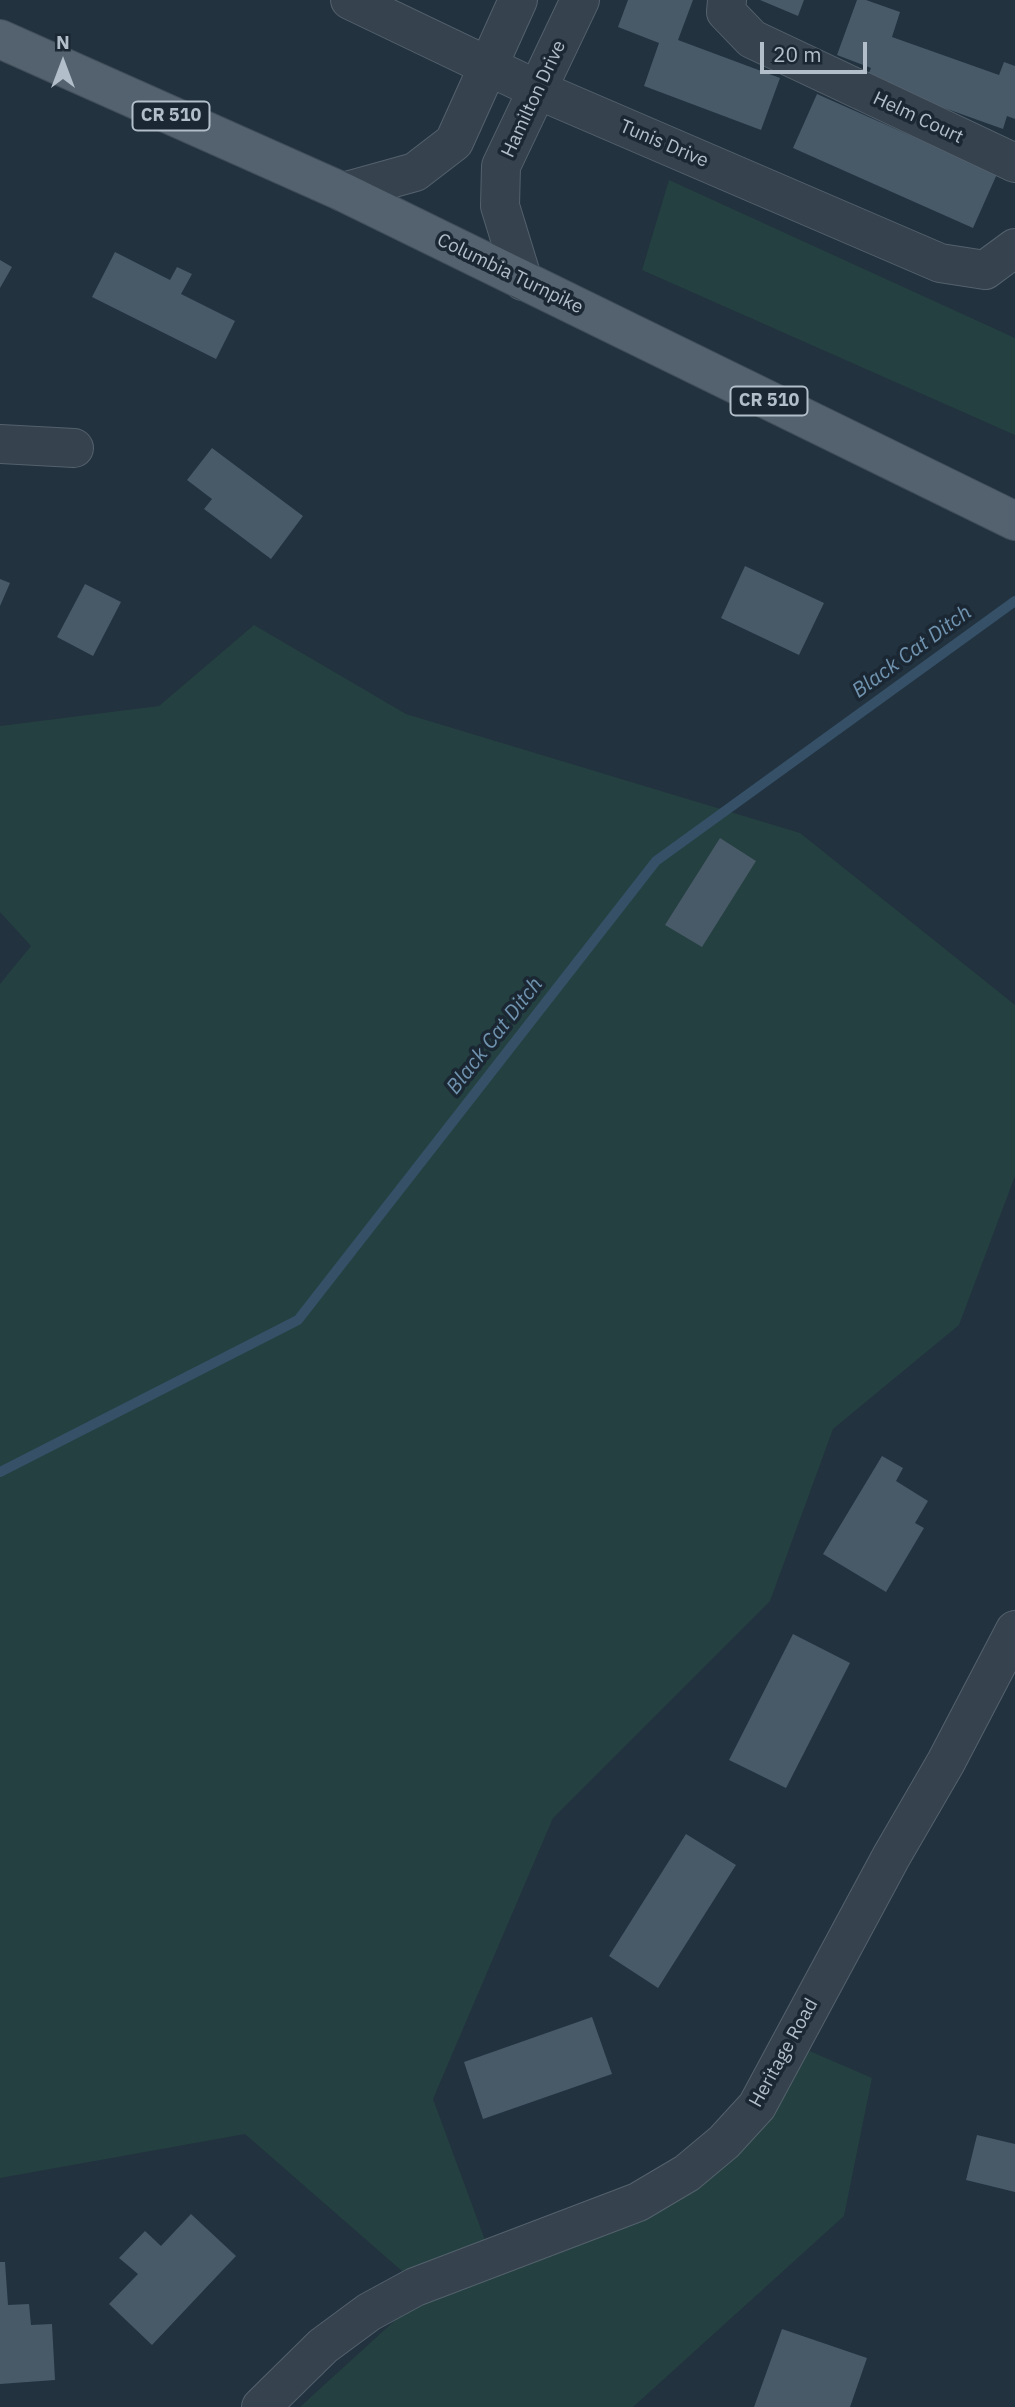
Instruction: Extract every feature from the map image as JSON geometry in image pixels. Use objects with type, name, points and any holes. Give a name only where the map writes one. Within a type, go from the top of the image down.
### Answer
[{"type":"main road","name":"Columbia Turnpike","points":[[0,39],[343,192],[1015,521]]},
{"type":"street","name":"Tunis Drive","points":[[350,0],[538,90],[940,263],[985,270],[1015,248]]},
{"type":"street","points":[[343,192],[415,172],[454,142],[518,0]]},
{"type":"street","name":"Hamilton Drive","points":[[523,281],[500,206],[501,166],[580,0]]},
{"type":"street","name":"Helm Court","points":[[727,0],[726,12],[752,39],[1015,163]]},
{"type":"street","points":[[0,444],[74,448]]},
{"type":"street","name":"Heritage Road","points":[[261,2407],[323,2346],[369,2312],[415,2287],[638,2202],[687,2173],[724,2142],[757,2106],[891,1857],[946,1762],[1015,1630]]},
{"type":"green space","points":[[669,180],[1015,338],[1015,435],[642,270]]},
{"type":"green space","points":[[254,625],[406,714],[800,833],[1015,1005],[1015,1176],[959,1325],[833,1429],[770,1601],[553,1818],[433,2099],[492,2259],[701,2167],[798,2046],[872,2078],[844,2216],[633,2407],[300,2407],[426,2292],[245,2134],[0,2178],[0,984],[31,946],[0,912],[0,726],[159,706]]},
{"type":"building","points":[[628,0],[693,0],[678,40],[780,78],[761,130],[644,86],[659,43],[618,27]]},
{"type":"building","points":[[760,0],[804,0],[798,16]]},
{"type":"building","points":[[857,0],[866,0],[900,12],[892,37],[999,75],[1004,62],[1015,66],[1015,119],[1007,116],[1003,129],[866,80],[871,68],[837,55]]},
{"type":"building","points":[[817,94],[997,174],[973,228],[793,148]]},
{"type":"building","points":[[115,252],[170,280],[177,267],[192,274],[181,294],[235,321],[216,359],[92,297]]},
{"type":"building","points":[[0,260],[12,267],[0,288]]},
{"type":"building","points":[[212,448],[303,516],[271,559],[204,509],[212,499],[187,480]]},
{"type":"building","points":[[745,566],[824,603],[799,655],[721,618]]},
{"type":"building","points":[[0,579],[10,583],[0,606]]},
{"type":"building","points":[[85,584],[121,602],[93,656],[57,637]]},
{"type":"building","points":[[720,838],[756,861],[702,947],[665,925]]},
{"type":"building","points":[[882,1456],[903,1468],[896,1481],[928,1501],[915,1523],[924,1528],[886,1592],[823,1554]]},
{"type":"building","points":[[793,1634],[850,1663],[786,1788],[729,1760]]},
{"type":"building","points":[[686,1834],[736,1865],[658,1988],[609,1956]]},
{"type":"building","points":[[592,2017],[612,2074],[483,2119],[464,2062]]},
{"type":"building","points":[[977,2135],[1015,2144],[1015,2192],[966,2180]]},
{"type":"building","points":[[191,2214],[236,2256],[152,2345],[109,2304],[138,2274],[119,2258],[145,2231],[161,2246]]},
{"type":"building","points":[[0,2262],[5,2262],[8,2305],[29,2304],[31,2325],[52,2324],[55,2380],[0,2384]]},
{"type":"building","points":[[782,2329],[867,2358],[850,2407],[754,2407]]},
{"type":"waterway","name":"Black Cat Ditch","points":[[0,1472],[298,1320],[656,861],[1015,601]]}]
